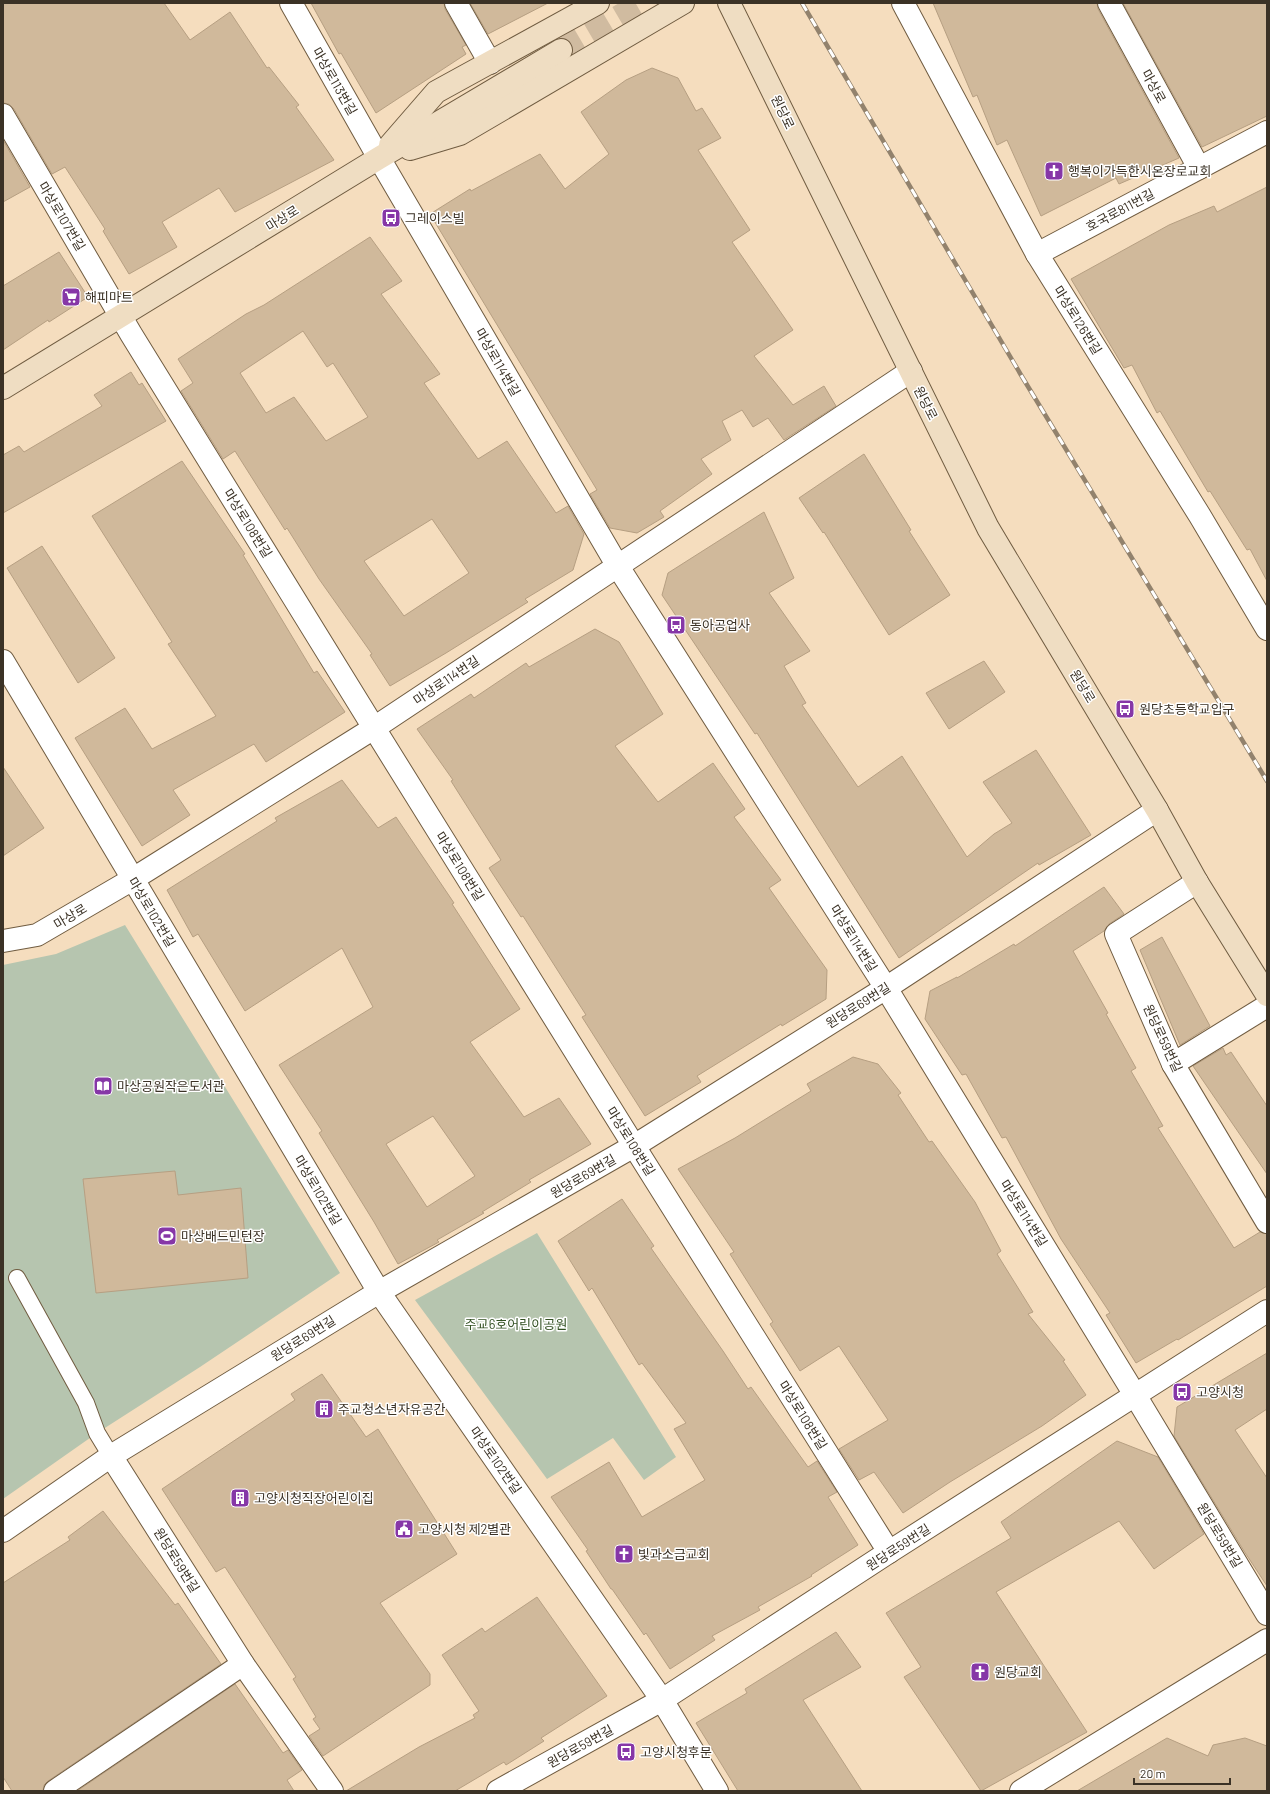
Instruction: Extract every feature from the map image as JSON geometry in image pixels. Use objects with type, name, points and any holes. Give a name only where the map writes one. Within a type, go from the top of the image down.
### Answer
[{"type":"street","name":"마상로113번길","points":[[291,3],[379,158]]},
{"type":"street","points":[[456,3],[490,62]]},
{"type":"street","points":[[379,158],[436,92],[598,3]]},
{"type":"street","points":[[379,158],[460,134],[684,3]]},
{"type":"street","name":"원당로","points":[[729,3],[988,528],[1157,810],[1198,882],[1267,995]]},
{"type":"street","name":"마상로126번길","points":[[903,3],[1036,254],[1200,516],[1267,629]]},
{"type":"street","name":"마상로","points":[[1109,3],[1199,168]]},
{"type":"street","name":"마상로","points":[[3,388],[379,158],[562,50]]},
{"type":"street","name":"마상로107번길","points":[[3,115],[122,316]]},
{"type":"street","name":"호국로811번길","points":[[1036,254],[1267,132]]},
{"type":"street","name":"마상로114번길","points":[[379,158],[617,565],[886,988],[1135,1395]]},
{"type":"street","name":"마상로108번길","points":[[122,316],[374,728],[889,1552]]},
{"type":"street","name":"원당로","points":[[617,565],[911,371]]},
{"type":"street","name":"마상로114번길","points":[[374,728],[617,565]]},
{"type":"street","name":"마상로102번길","points":[[3,661],[379,1292],[662,1700]]},
{"type":"street","points":[[133,879],[374,728]]},
{"type":"street","name":"원당로69번길","points":[[3,1531],[111,1456],[379,1292],[634,1146],[886,988],[1157,810]]},
{"type":"street","name":"마상로","points":[[3,941],[37,935],[133,879]]},
{"type":"street","name":"원당로59번길","points":[[1198,882],[1116,934],[1173,1064],[1267,1222]]},
{"type":"street","points":[[1173,1064],[1267,1006]]},
{"type":"street","name":"원당로59번길","points":[[498,1791],[662,1700],[889,1552],[1267,1312]]},
{"type":"street","name":"원당로59번길","points":[[1135,1395],[1267,1614]]},
{"type":"street","name":"원당로59번길","points":[[111,1456],[243,1664],[332,1791]]},
{"type":"street","points":[[1021,1791],[1267,1640]]},
{"type":"street","points":[[55,1791],[243,1664]]},
{"type":"street","points":[[662,1700],[717,1791]]},
{"type":"lane","points":[[17,1278],[86,1403],[96,1433],[111,1456]]},
{"type":"green space","points":[[125,925],[340,1273],[200,1367],[97,1433],[3,1499],[3,965],[56,954]]},
{"type":"green space","name":"주교6호어린이공원","points":[[537,1233],[676,1457],[644,1480],[613,1438],[547,1479],[415,1300]]},
{"type":"building","points":[[3,3],[164,3],[190,40],[230,12],[267,68],[269,67],[299,105],[296,107],[334,160],[235,212],[219,188],[162,222],[177,247],[129,274],[103,231],[105,229],[65,167],[52,174],[14,109],[9,104],[3,103]]},
{"type":"building","points":[[311,3],[444,3],[445,9],[466,45],[462,47],[466,54],[376,113],[341,53],[339,54]]},
{"type":"building","points":[[470,3],[548,3],[488,34]]},
{"type":"building","points":[[933,3],[1097,3],[1098,9],[1179,158],[1119,184],[1116,178],[1041,216],[1007,140],[997,145],[977,95],[973,97]]},
{"type":"building","points":[[1123,3],[1267,3],[1267,116],[1202,147]]},
{"type":"building","points":[[652,68],[678,78],[696,111],[702,108],[721,138],[698,150],[750,230],[732,242],[793,330],[754,356],[793,405],[824,386],[836,406],[784,440],[768,418],[753,427],[742,410],[722,421],[731,440],[701,459],[712,474],[660,511],[664,517],[637,533],[610,528],[590,494],[597,490],[430,214],[470,189],[471,191],[540,154],[565,189],[609,154],[581,112],[626,80]]},
{"type":"building","points":[[3,140],[30,187],[3,202]]},
{"type":"building","points":[[1267,187],[1267,581],[1250,549],[1247,550],[1210,491],[1208,492],[1160,411],[1157,413],[1132,365],[1124,368],[1071,279],[1169,225],[1214,206],[1217,212]]},
{"type":"building","points":[[370,237],[402,281],[381,294],[440,374],[424,383],[478,459],[507,441],[556,513],[568,506],[584,534],[573,570],[525,599],[528,602],[390,686],[370,655],[372,654],[319,579],[287,528],[285,530],[235,451],[223,459],[181,391],[193,383],[178,359],[246,314],[264,305]],"holes":[[[303,331],[327,367],[333,363],[368,417],[326,441],[294,397],[266,413],[240,373]],[[432,519],[469,573],[404,616],[364,561]]]},
{"type":"building","points":[[59,252],[88,297],[49,322],[48,320],[3,350],[3,286]]},
{"type":"building","points":[[131,372],[139,385],[142,383],[166,421],[3,513],[3,455],[19,446],[24,452],[102,406],[94,395]]},
{"type":"building","points":[[864,454],[911,530],[909,531],[950,595],[889,635],[824,532],[823,533],[799,498]]},
{"type":"building","points":[[182,461],[245,554],[243,555],[314,673],[317,671],[345,712],[266,762],[254,744],[173,790],[190,815],[142,846],[75,738],[125,708],[152,749],[216,716],[168,644],[172,642],[92,516]]},
{"type":"building","points":[[764,512],[794,578],[769,593],[810,651],[784,666],[806,703],[802,705],[858,787],[902,756],[967,857],[994,834],[1012,823],[983,782],[1036,750],[1091,835],[1039,865],[1038,863],[899,958],[757,733],[755,734],[662,595],[668,573]]},
{"type":"building","points":[[42,546],[115,658],[78,683],[7,568]]},
{"type":"building","points":[[595,629],[619,642],[663,714],[615,746],[658,802],[713,763],[745,809],[734,817],[781,880],[769,888],[827,970],[826,999],[782,1026],[781,1024],[697,1076],[701,1082],[645,1116],[582,1017],[586,1015],[523,916],[521,917],[489,868],[501,860],[451,781],[453,780],[417,729],[471,694],[474,698],[526,663],[529,667]]},
{"type":"building","points":[[984,661],[1005,692],[949,729],[926,693]]},
{"type":"building","points":[[3,767],[44,828],[3,856]]},
{"type":"building","points":[[342,780],[378,828],[396,817],[454,903],[452,904],[520,1009],[470,1042],[524,1117],[559,1098],[591,1144],[529,1180],[531,1182],[482,1212],[484,1213],[437,1240],[439,1242],[398,1264],[319,1133],[322,1131],[279,1065],[373,1007],[342,948],[245,1011],[198,934],[193,937],[167,890],[277,821],[275,818]],"holes":[[[433,1116],[475,1176],[427,1207],[386,1144]]]},
{"type":"building","points":[[1104,887],[1124,914],[1109,924],[1104,931],[1073,951],[1108,1013],[1106,1014],[1136,1068],[1131,1071],[1163,1126],[1158,1128],[1234,1248],[1260,1232],[1267,1234],[1267,1286],[1178,1340],[1177,1339],[1136,1363],[1106,1315],[1110,1313],[1061,1239],[1006,1137],[1002,1138],[966,1074],[962,1075],[925,1019],[930,991],[957,978],[1014,944],[1015,946]]},
{"type":"building","points":[[1162,937],[1210,1026],[1180,1045],[1140,950]]},
{"type":"building","points":[[1223,1048],[1226,1055],[1231,1052],[1267,1106],[1267,1174],[1193,1066]]},
{"type":"building","points":[[853,1057],[878,1064],[901,1093],[898,1095],[929,1142],[932,1141],[975,1202],[1001,1251],[997,1254],[1033,1312],[1028,1314],[1065,1360],[1063,1361],[1086,1395],[1042,1426],[950,1482],[903,1513],[874,1472],[859,1480],[839,1449],[888,1420],[839,1346],[800,1371],[770,1324],[773,1322],[730,1254],[734,1252],[678,1169],[735,1138],[811,1091],[807,1084]]},
{"type":"building","name":"마상배드민턴장","points":[[175,1171],[178,1195],[241,1188],[248,1278],[96,1293],[83,1179]]},
{"type":"building","points":[[622,1199],[654,1246],[651,1248],[748,1389],[751,1387],[808,1467],[817,1461],[837,1492],[828,1497],[858,1545],[811,1575],[812,1576],[758,1607],[760,1610],[712,1636],[715,1640],[670,1669],[646,1633],[644,1635],[611,1589],[586,1551],[588,1550],[551,1497],[609,1462],[642,1517],[705,1480],[674,1429],[686,1423],[642,1363],[639,1365],[592,1288],[589,1291],[558,1241]]},
{"type":"building","points":[[1267,1353],[1267,1409],[1235,1430],[1267,1478],[1267,1586],[1174,1436],[1177,1407]]},
{"type":"building","points":[[322,1374],[366,1437],[378,1429],[457,1554],[380,1603],[430,1674],[430,1685],[323,1756],[309,1736],[320,1729],[313,1719],[316,1717],[293,1679],[296,1677],[225,1567],[216,1572],[162,1489],[295,1400],[291,1394]]},
{"type":"building","points":[[1117,1441],[1158,1457],[1204,1534],[1154,1569],[1119,1521],[996,1592],[1087,1732],[981,1791],[904,1677],[921,1667],[886,1613],[1011,1538],[1001,1522]]},
{"type":"building","points":[[103,1511],[175,1605],[178,1603],[221,1664],[48,1781],[44,1785],[43,1791],[12,1791],[3,1777],[3,1583],[70,1540],[68,1537]]},
{"type":"building","points":[[537,1597],[607,1696],[541,1738],[544,1741],[506,1765],[504,1762],[455,1791],[346,1791],[419,1747],[475,1718],[473,1715],[479,1711],[442,1655],[482,1628],[485,1632]]},
{"type":"building","points":[[836,1632],[861,1667],[803,1700],[862,1791],[738,1791],[696,1723],[747,1693],[745,1689]]},
{"type":"building","points":[[235,1684],[283,1753],[288,1750],[302,1770],[287,1780],[294,1791],[77,1791]]},
{"type":"building","points":[[1167,1738],[1208,1756],[1213,1745],[1245,1738],[1267,1746],[1267,1791],[1077,1791]]},
{"type":"tunnel","points":[[561,50],[641,3]]},
{"type":"railway","points":[[802,3],[1021,375],[1267,781]]},
{"type":"place","name":"행복이가득한시온장로교회","points":[[1054,171]]},
{"type":"place","name":"그레이스빌","points":[[391,218]]},
{"type":"place","name":"해피마트","points":[[71,297]]},
{"type":"place","name":"동아공업사","points":[[676,625]]},
{"type":"place","name":"원당초등학교입구","points":[[1125,709]]},
{"type":"place","name":"마상공원작은도서관","points":[[103,1086]]},
{"type":"place","name":"마상배드민턴장","points":[[167,1236]]},
{"type":"place","name":"고양시청","points":[[1182,1392]]},
{"type":"place","name":"주교청소년자유공간","points":[[324,1409]]},
{"type":"place","name":"고양시청직장어린이집","points":[[240,1498]]},
{"type":"place","name":"고양시청 제2별관","points":[[404,1529]]},
{"type":"place","name":"빛과소금교회","points":[[624,1554]]},
{"type":"place","name":"원당교회","points":[[980,1672]]},
{"type":"place","name":"고양시청후문","points":[[626,1752]]}]
